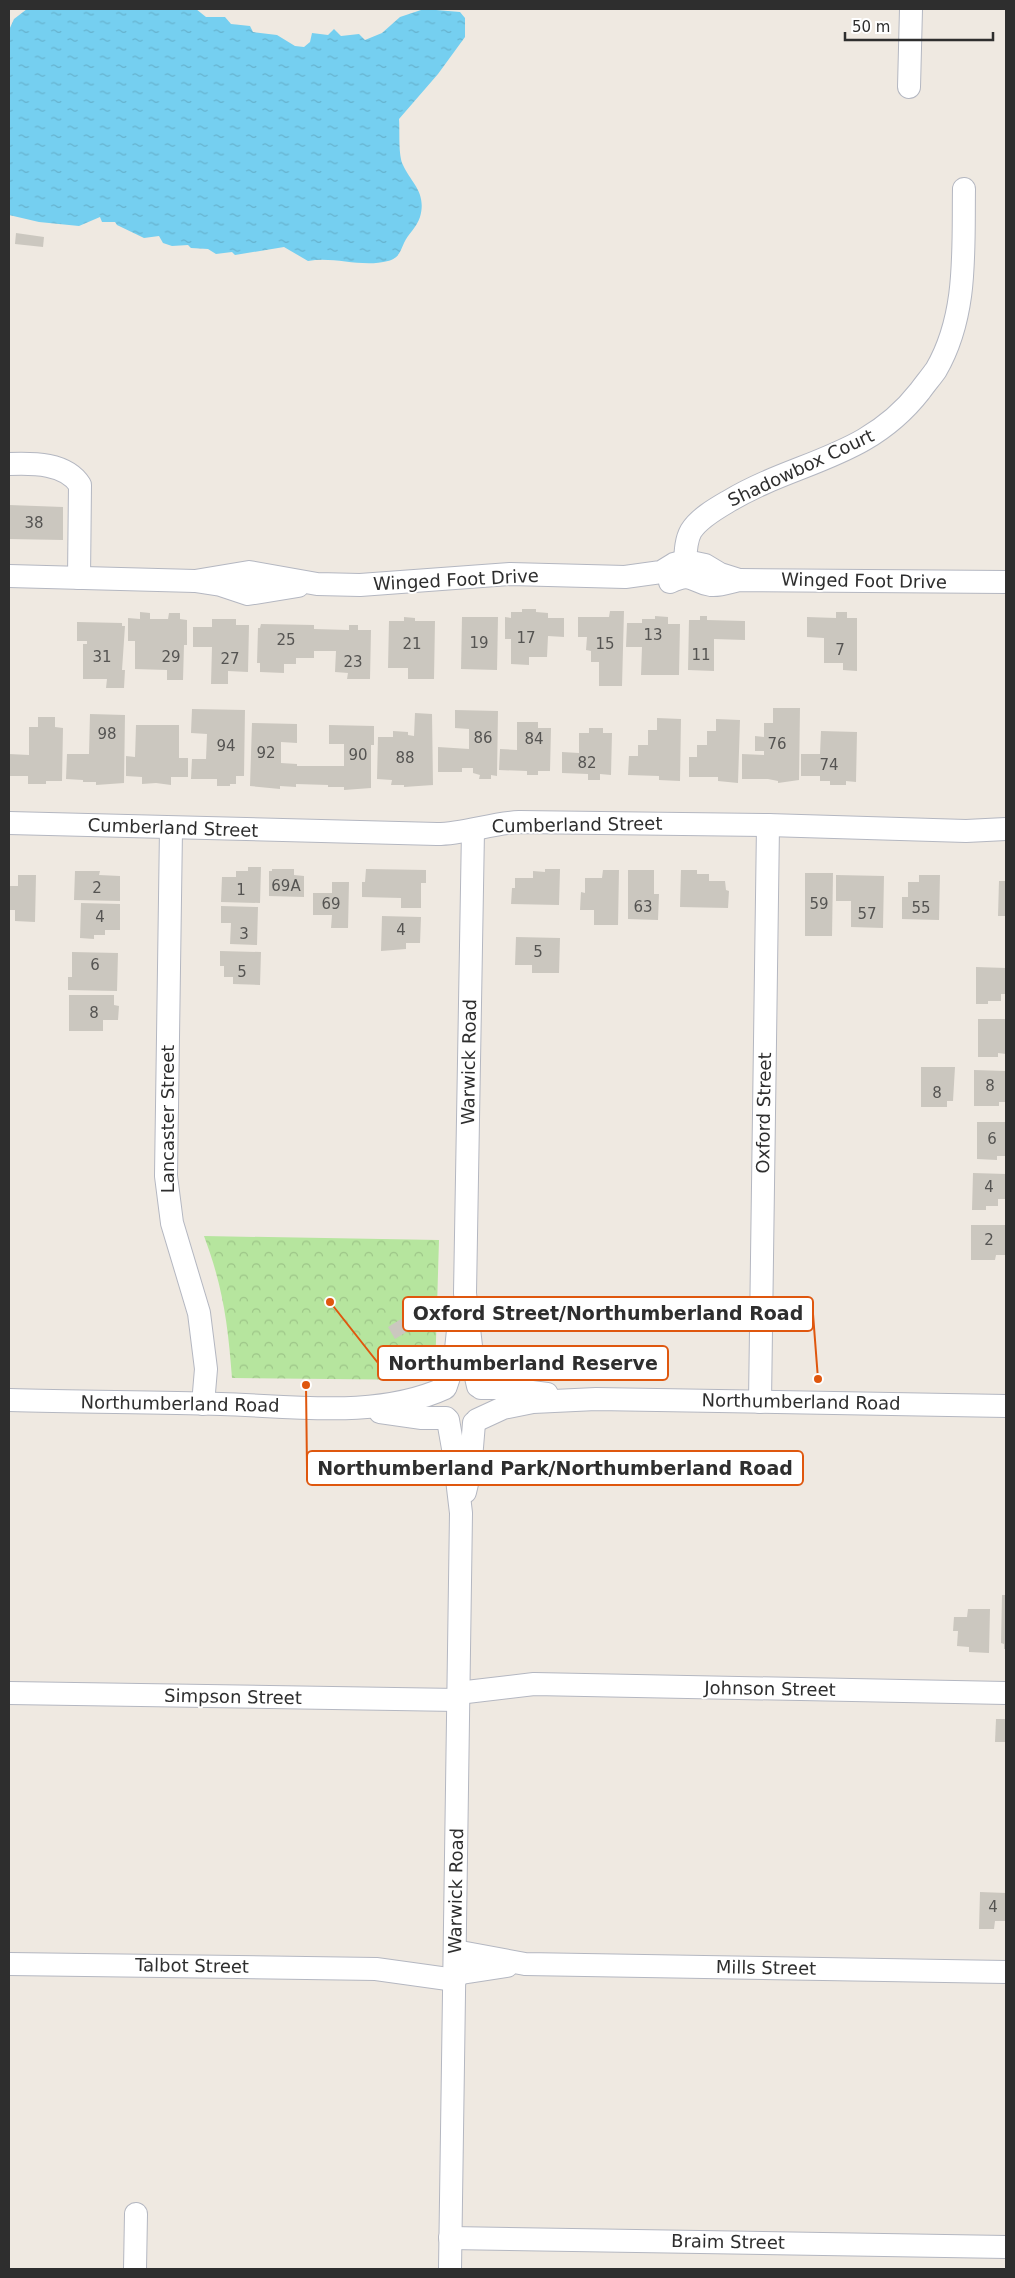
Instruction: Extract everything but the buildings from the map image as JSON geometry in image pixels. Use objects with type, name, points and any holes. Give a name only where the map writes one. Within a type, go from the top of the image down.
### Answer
[{"type":"street","points":[[909,88],[911,9]]},
{"type":"street","name":"Shadowbox Court","points":[[685,569],[687,540],[691,530],[703,518],[752,487],[823,461],[861,443],[890,424],[936,370],[960,306],[963,278],[964,190]]},
{"type":"street","points":[[9,464],[50,467],[67,471],[80,485],[79,578]]},
{"type":"street","name":"Winged Foot Drive","points":[[9,576],[195,581],[249,572],[317,584],[386,585],[510,574],[625,576],[661,572],[674,564],[685,569],[705,565],[720,574],[739,580],[1000,583]]},
{"type":"street","name":"Cumberland Street","points":[[9,823],[171,829],[437,834],[453,834],[488,825],[519,822],[768,825],[966,831],[1006,829]]},
{"type":"street","name":"Oxford Street","points":[[760,1402],[768,825]]},
{"type":"street","name":"Lancaster Street","points":[[171,829],[166,1176],[172,1223],[194,1294],[204,1339],[206,1369],[203,1404]]},
{"type":"street","name":"Warwick Road","points":[[446,1387],[455,1359],[464,1294],[473,830]]},
{"type":"street","name":"Cumberland Street","points":[[966,831],[1006,837]]},
{"type":"street","name":"Warwick Road","points":[[464,1294],[473,1364],[480,1387]]},
{"type":"street","points":[[459,1380],[466,1380],[480,1387],[486,1401],[482,1415],[476,1422],[460,1426],[447,1419],[442,1413],[440,1400],[446,1387],[459,1380]]},
{"type":"street","name":"Northumberland Road","points":[[352,1408],[428,1396],[446,1387]]},
{"type":"street","name":"Northumberland Road","points":[[480,1387],[596,1399]]},
{"type":"street","name":"Northumberland Road","points":[[476,1422],[503,1408],[533,1402],[596,1399],[1006,1406]]},
{"type":"street","name":"Northumberland Road","points":[[9,1400],[352,1408],[422,1418],[447,1419]]},
{"type":"street","name":"Warwick Road","points":[[447,1419],[454,1454],[461,1513],[450,2269]]},
{"type":"street","name":"Warwick Road","points":[[461,1513],[470,1471],[476,1422]]},
{"type":"street","name":"Johnson Street","points":[[458,1688],[534,1684],[1006,1693]]},
{"type":"street","name":"Simpson Street","points":[[9,1693],[458,1688]]},
{"type":"street","name":"Talbot Street","points":[[9,1964],[376,1969],[455,1966]]},
{"type":"street","name":"Mills Street","points":[[455,1966],[525,1964],[1006,1972]]},
{"type":"street","points":[[135,2269],[136,2214]]},
{"type":"street","name":"Braim Street","points":[[450,2238],[1006,2247]]},
{"type":"green space","points":[[204,1236],[439,1240],[435,1374],[429,1380],[232,1378],[224,1306],[216,1272]]},
{"type":"water","points":[[27,9],[196,9],[206,17],[225,17],[231,24],[250,26],[253,32],[277,35],[295,46],[304,47],[310,42],[312,33],[328,35],[334,29],[341,36],[359,34],[365,40],[382,33],[400,17],[424,9],[460,12],[465,18],[465,37],[438,74],[399,119],[401,161],[420,194],[422,208],[419,221],[395,258],[378,263],[368,263],[328,260],[308,261],[284,247],[235,255],[232,252],[216,254],[208,249],[191,248],[188,245],[172,246],[163,243],[159,236],[144,238],[117,225],[115,222],[102,222],[100,217],[79,226],[39,222],[9,215],[9,30],[14,19]]},
{"type":"place","name":"Northumberland Reserve","points":[[330,1302]]},
{"type":"place","name":"Oxford Street/Northumberland Road","points":[[818,1379]]},
{"type":"place","name":"Northumberland Park/Northumberland Road","points":[[306,1385]]}]
